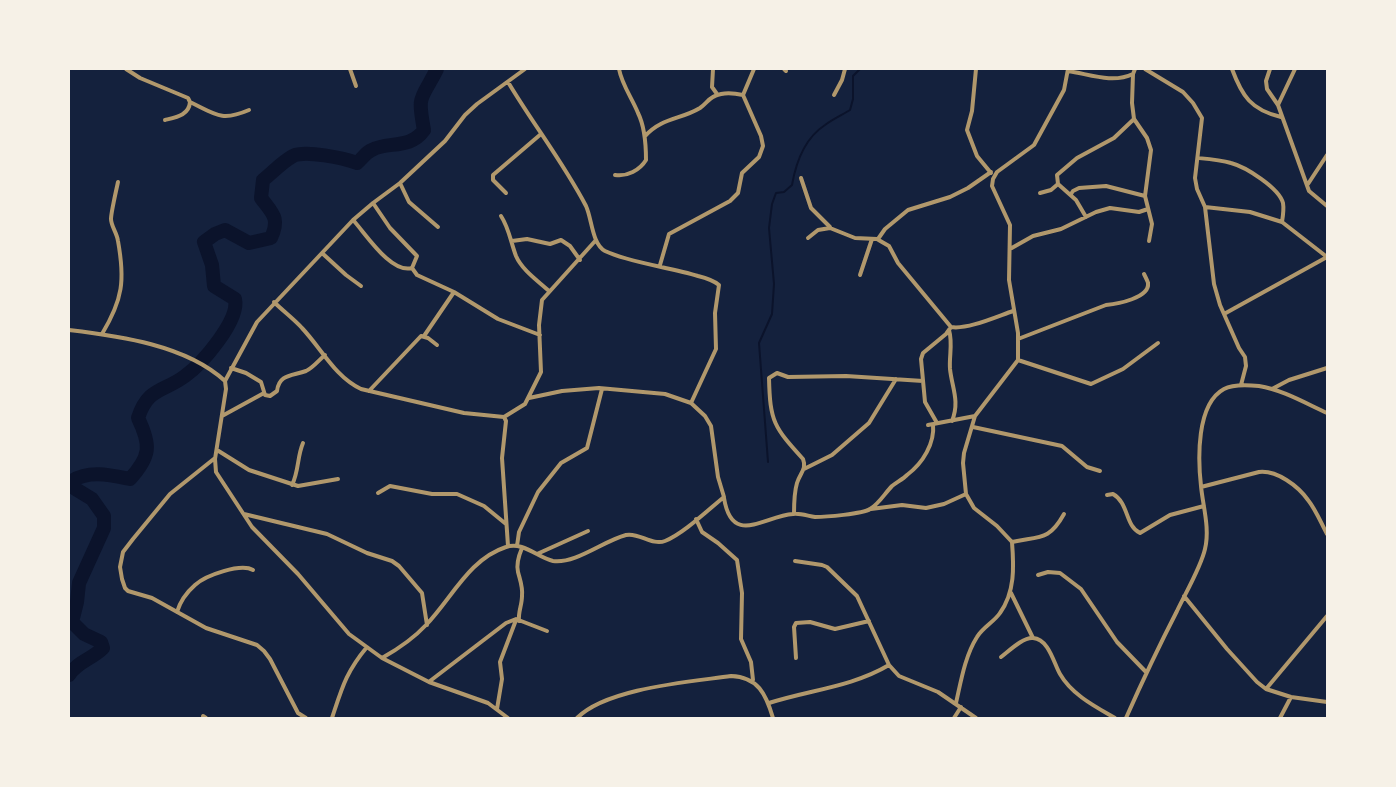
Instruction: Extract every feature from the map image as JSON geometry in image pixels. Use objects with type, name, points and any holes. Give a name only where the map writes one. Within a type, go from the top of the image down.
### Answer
[{"type":"street","points":[[126,69],[140,78],[188,98],[190,102],[214,115],[234,116],[249,110]]},
{"type":"street","points":[[350,69],[356,86]]},
{"type":"street","points":[[508,718],[488,703],[429,682],[382,658],[349,634],[298,574],[252,528],[216,472],[215,458],[226,389],[225,381],[256,322],[353,220],[400,183],[445,141],[465,115],[525,69]]},
{"type":"street","points":[[615,175],[628,174],[644,164],[646,160],[645,136],[639,114],[620,78],[619,69]]},
{"type":"street","points":[[713,69],[712,90],[717,94]]},
{"type":"street","points":[[660,266],[669,234],[730,201],[738,193],[742,173],[759,157],[763,146],[761,136],[743,95],[754,69]]},
{"type":"street","points":[[834,95],[845,69]]},
{"type":"street","points":[[956,703],[966,664],[976,638],[1000,614],[1011,592],[1013,559],[1012,542],[997,526],[974,508],[966,494],[964,453],[975,416],[1018,360],[1009,280],[1008,218],[992,186],[992,173],[973,148],[967,130],[972,111],[976,69]]},
{"type":"street","points":[[1145,69],[1183,92],[1203,123],[1195,178],[1205,207],[1213,276],[1224,314],[1245,357],[1241,385]]},
{"type":"street","points":[[1232,69],[1248,102],[1267,114],[1281,117]]},
{"type":"street","points":[[1270,69],[1266,84],[1278,105],[1310,193],[1327,206]]},
{"type":"street","points":[[1278,105],[1295,69]]},
{"type":"street","points":[[860,276],[875,239],[908,210],[950,197],[968,188],[1034,145],[1064,90],[1068,70],[1101,78],[1118,78],[1134,71],[1132,103],[1134,119],[1147,138],[1151,150],[1145,196],[1152,224],[1149,241]]},
{"type":"street","points":[[508,82],[524,111],[542,134],[576,187],[591,216],[596,240],[605,251],[712,280],[719,285],[715,313],[716,350],[691,403]]},
{"type":"street","points":[[645,136],[652,128],[668,119],[688,114],[703,106],[717,94],[743,95]]},
{"type":"street","points":[[165,120],[186,113],[190,102]]},
{"type":"street","points":[[1086,217],[1071,194],[1058,184],[1056,178],[1062,170],[1083,154],[1114,138],[1134,119]]},
{"type":"street","points":[[506,194],[493,180],[493,175],[542,134]]},
{"type":"street","points":[[1308,184],[1327,155]]},
{"type":"street","points":[[1198,158],[1230,162],[1248,170],[1264,182],[1281,198],[1282,222]]},
{"type":"street","points":[[801,178],[812,208],[830,228],[855,238],[875,239],[889,246],[898,263],[950,329],[950,368],[957,400],[952,421]]},
{"type":"street","points":[[102,334],[116,309],[123,283],[123,266],[117,234],[110,218],[118,182]]},
{"type":"street","points":[[400,183],[409,202],[438,227]]},
{"type":"street","points":[[1040,193],[1051,190],[1058,184]]},
{"type":"street","points":[[1071,194],[1073,190],[1079,188],[1106,186],[1145,196]]},
{"type":"street","points":[[373,203],[390,228],[417,256],[412,268]]},
{"type":"street","points":[[1205,207],[1250,212],[1282,222],[1327,257],[1224,314]]},
{"type":"street","points":[[1010,249],[1033,236],[1062,229],[1110,208],[1131,212],[1148,209]]},
{"type":"street","points":[[501,216],[522,267],[549,291]]},
{"type":"street","points":[[353,220],[387,258],[402,269],[412,268]]},
{"type":"street","points":[[808,238],[818,230],[830,228]]},
{"type":"street","points":[[512,241],[527,239],[550,244],[561,240],[570,246],[580,260]]},
{"type":"street","points":[[274,302],[302,328],[353,386],[464,412],[504,417],[518,410],[529,398],[541,372],[540,309],[543,300],[596,240]]},
{"type":"street","points":[[322,253],[361,286]]},
{"type":"street","points":[[412,268],[417,275],[454,292],[498,319],[540,335]]},
{"type":"street","points":[[1017,339],[1106,305],[1121,303],[1143,295],[1148,287],[1144,274]]},
{"type":"street","points":[[369,391],[417,340],[424,336],[454,292]]},
{"type":"street","points":[[871,509],[891,487],[907,476],[932,443],[934,435],[925,402],[921,360],[923,353],[950,329],[1013,311]]},
{"type":"street","points":[[69,330],[144,342],[185,356],[225,381]]},
{"type":"street","points":[[424,336],[436,345]]},
{"type":"street","points":[[1018,360],[1091,384],[1123,369],[1158,344]]},
{"type":"street","points":[[264,393],[273,395],[283,378],[307,371],[325,356]]},
{"type":"street","points":[[231,368],[246,373],[261,382],[264,393]]},
{"type":"street","points":[[1271,389],[1289,380],[1327,368]]},
{"type":"street","points":[[794,514],[797,483],[804,469],[803,459],[777,429],[771,415],[769,378],[772,374],[777,373],[788,377],[846,375],[923,381]]},
{"type":"street","points":[[804,469],[832,455],[869,423],[896,379]]},
{"type":"street","points":[[1126,718],[1205,550],[1207,526],[1201,487],[1200,437],[1206,411],[1214,398],[1224,389],[1241,385],[1271,389],[1327,413]]},
{"type":"street","points":[[500,718],[502,679],[500,662],[518,620],[522,595],[521,578],[518,571],[519,532],[538,492],[561,463],[587,448],[602,389]]},
{"type":"street","points":[[529,398],[562,391],[602,389],[665,394],[691,403],[705,416],[711,426],[718,477],[726,510],[732,520],[747,526],[794,514],[816,517],[902,505],[926,508],[944,504],[966,494]]},
{"type":"street","points":[[222,416],[264,393]]},
{"type":"street","points":[[932,424],[975,416]]},
{"type":"street","points":[[504,417],[506,421],[502,458],[508,546]]},
{"type":"street","points":[[973,427],[1062,446],[1088,467],[1100,471]]},
{"type":"street","points":[[292,485],[297,475],[299,453],[303,443]]},
{"type":"street","points":[[216,450],[249,470],[292,485],[304,486],[338,479]]},
{"type":"street","points":[[215,458],[170,494],[123,552],[120,567],[124,588],[152,598],[206,628],[257,645],[264,651],[298,713],[303,718]]},
{"type":"street","points":[[1201,487],[1259,472],[1273,473],[1310,501],[1327,534]]},
{"type":"street","points":[[378,493],[390,486],[432,494],[457,494],[484,506],[507,524]]},
{"type":"street","points":[[1107,495],[1113,494],[1119,497],[1128,514],[1131,526],[1140,533],[1170,515],[1204,506]]},
{"type":"street","points":[[382,658],[427,625],[478,562],[508,546],[519,547],[553,561],[571,559],[630,534],[654,541],[664,541],[724,497]]},
{"type":"street","points":[[244,514],[260,516],[327,534],[367,553],[392,561],[422,593],[427,625]]},
{"type":"street","points":[[1012,542],[1052,532],[1064,514]]},
{"type":"street","points":[[696,519],[705,534],[737,560],[742,593],[741,639],[751,662],[753,681]]},
{"type":"street","points":[[537,554],[588,531]]},
{"type":"street","points":[[795,561],[827,567],[857,596],[890,665],[899,676],[926,686],[956,703],[976,718]]},
{"type":"street","points":[[177,612],[184,598],[195,585],[204,579],[230,570],[247,567],[253,570]]},
{"type":"street","points":[[1038,575],[1048,572],[1060,573],[1081,589],[1117,642],[1146,672]]},
{"type":"street","points":[[1011,592],[1033,638],[1045,644],[1060,675],[1078,694],[1115,718]]},
{"type":"street","points":[[1184,596],[1227,649],[1266,689],[1291,697],[1327,702]]},
{"type":"street","points":[[1266,689],[1327,616]]},
{"type":"street","points":[[429,682],[500,628],[518,620],[547,631]]},
{"type":"street","points":[[796,658],[794,627],[796,623],[810,622],[838,629],[869,621]]},
{"type":"street","points":[[1001,657],[1025,640],[1033,638]]},
{"type":"street","points":[[332,718],[342,684],[354,663],[367,647]]},
{"type":"street","points":[[769,703],[856,681],[873,675],[890,665]]},
{"type":"street","points":[[578,718],[584,712],[608,699],[642,690],[731,676],[742,676],[753,681],[769,703],[773,718]]},
{"type":"street","points":[[1280,718],[1291,697]]},
{"type":"street","points":[[954,718],[961,707]]},
{"type":"waterway","points":[[69,675],[76,667],[103,648],[101,642],[84,634],[72,622],[79,583],[104,528],[104,516],[92,499],[74,488],[72,481],[93,474],[130,479],[142,464],[147,450],[147,443],[138,418],[142,408],[157,391],[192,370],[210,352],[226,329],[232,318],[235,299],[214,286],[212,265],[204,242],[225,230],[249,243],[271,238],[275,221],[272,212],[261,198],[263,180],[293,156],[315,154],[357,163],[368,152],[378,147],[405,143],[418,136],[424,130],[422,98],[437,69]]},
{"type":"waterway","points":[[768,462],[759,343],[772,314],[774,284],[769,228],[772,204],[776,193],[784,192],[792,185],[799,159],[812,137],[818,130],[850,110],[853,99],[853,76],[860,69]]}]
